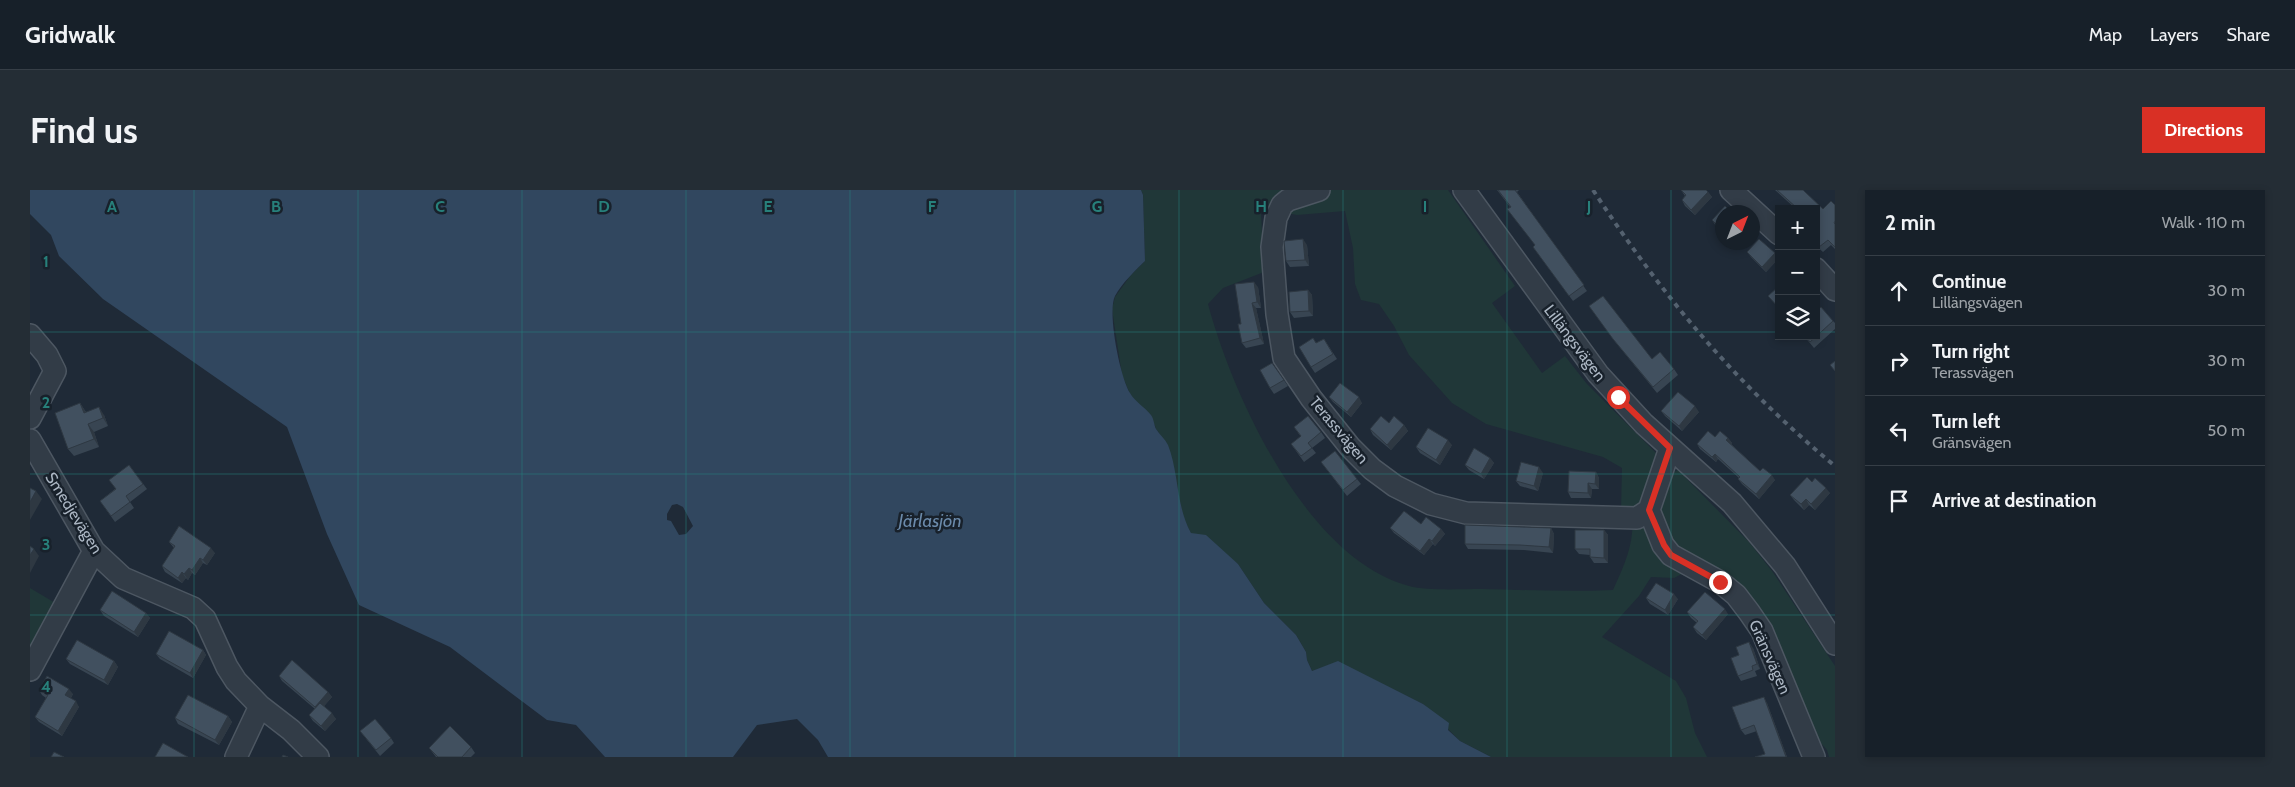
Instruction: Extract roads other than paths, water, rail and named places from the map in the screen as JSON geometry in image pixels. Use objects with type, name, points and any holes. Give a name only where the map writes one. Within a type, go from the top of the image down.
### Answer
[{"type":"street","name":"Terassvägen","points":[[1319,190],[1288,200],[1282,205],[1276,218],[1272,247],[1273,266],[1277,314],[1284,358],[1311,398],[1350,447],[1372,469],[1395,486],[1431,504],[1466,514],[1637,518],[1649,510]]},
{"type":"street","name":"Lillängsvägen","points":[[1464,190],[1598,374],[1644,424],[1732,503],[1785,566],[1835,644]]},
{"type":"street","points":[[1731,190],[1775,230]]},
{"type":"street","points":[[1820,273],[1835,290]]},
{"type":"street","points":[[30,335],[47,355],[55,371],[30,418]]},
{"type":"street","name":"Smedjevägen","points":[[30,440],[94,551],[123,578],[193,608],[206,619],[227,667],[236,681],[260,706],[292,730],[318,757]]},
{"type":"street","points":[[1649,510],[1670,448]]},
{"type":"street","name":"Gränsvägen","points":[[1649,510],[1664,545],[1671,555],[1720,582],[1736,595],[1762,631],[1814,757]]},
{"type":"street","points":[[30,670],[94,551]]},
{"type":"street","points":[[236,757],[260,706]]},
{"type":"water","name":"Järlasjön","points":[[30,190],[1141,190],[1143,195],[1145,261],[1125,282],[1115,296],[1113,316],[1116,344],[1122,373],[1130,393],[1151,415],[1156,429],[1168,445],[1172,456],[1180,501],[1191,533],[1206,535],[1238,564],[1264,603],[1296,635],[1306,652],[1312,671],[1338,661],[1423,704],[1449,723],[1448,730],[1460,741],[1491,757],[828,757],[818,740],[797,719],[757,725],[733,757],[605,757],[576,725],[547,720],[450,647],[359,605],[327,534],[287,427],[103,299],[59,256],[51,235],[30,214]],"holes":[[[677,504],[683,507],[693,526],[686,534],[679,535],[671,521],[667,520],[667,514],[672,505]]]},
{"type":"railway","points":[[1593,190],[1647,267],[1703,337],[1765,403],[1835,466]]}]
